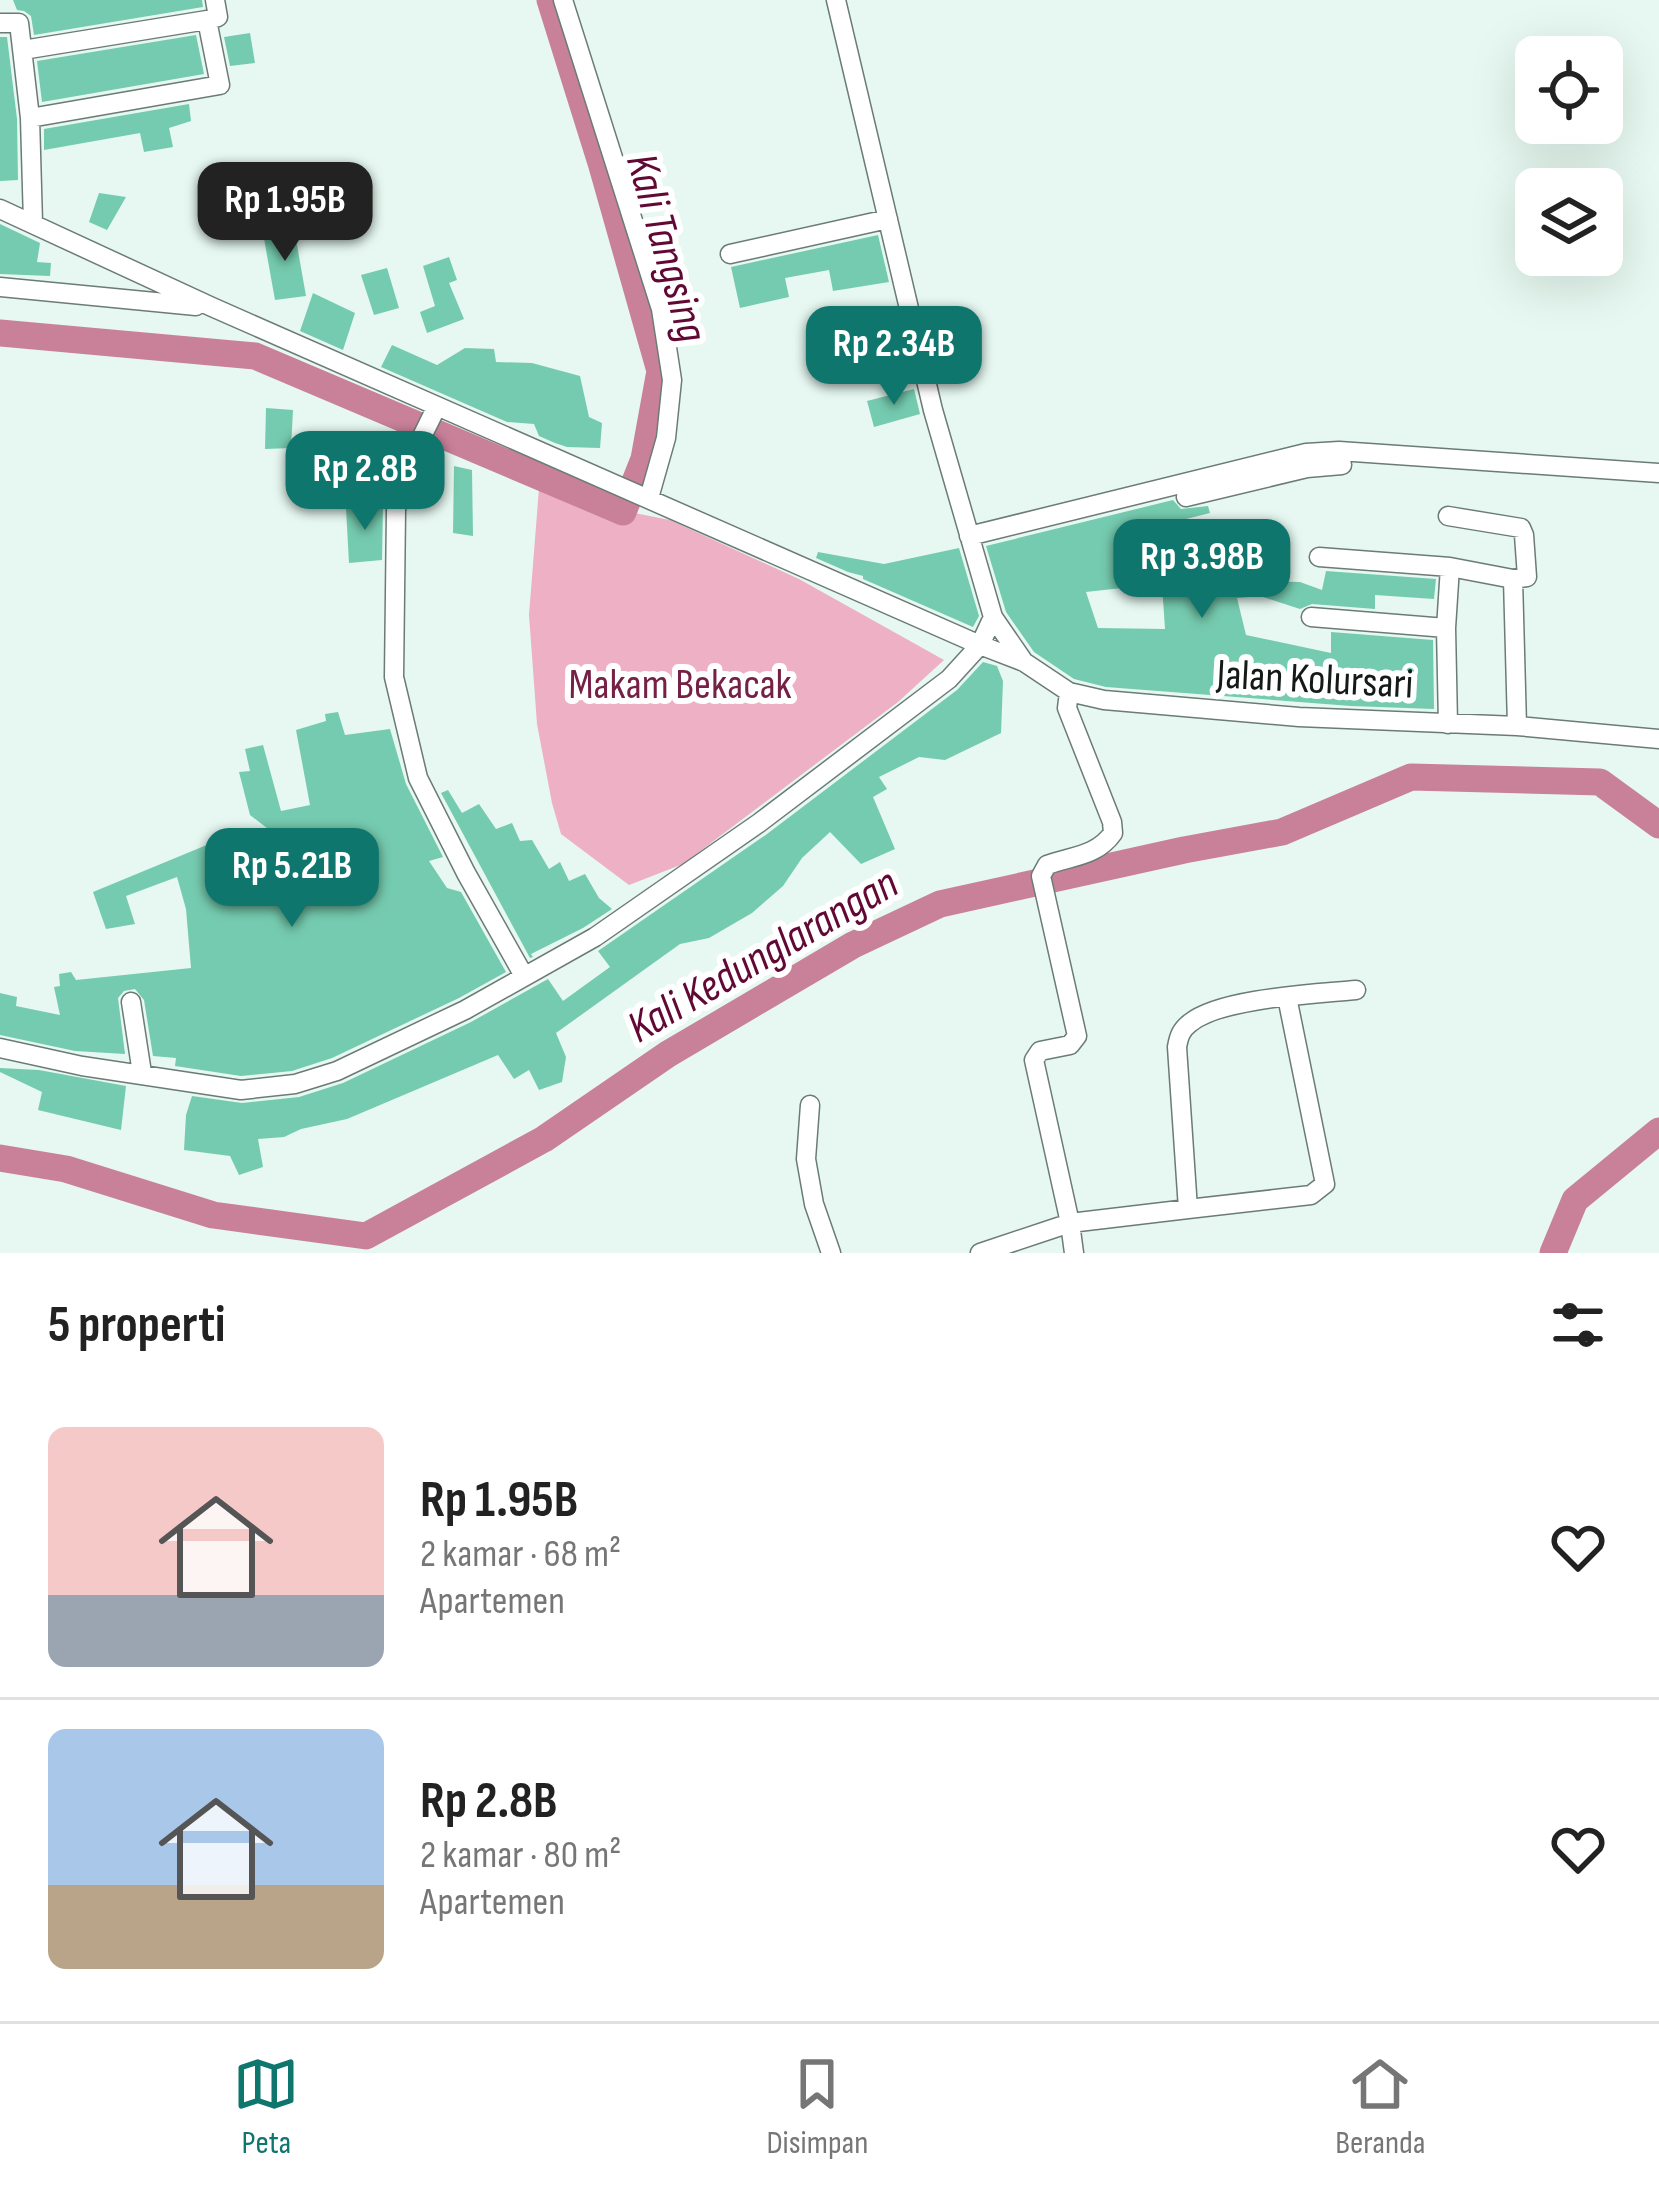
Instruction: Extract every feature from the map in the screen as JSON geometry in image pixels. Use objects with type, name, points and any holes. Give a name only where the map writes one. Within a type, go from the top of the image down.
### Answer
[{"type":"street","points":[[23,50],[207,20],[218,17],[215,0]]},
{"type":"street","points":[[563,0],[661,309],[672,380],[666,438],[641,494]]},
{"type":"street","points":[[836,0],[933,410],[993,616],[1024,662]]},
{"type":"street","points":[[30,118],[220,85],[207,20]]},
{"type":"street","points":[[0,23],[20,22],[30,118],[33,223]]},
{"type":"street","name":"Jalan Kolursari","points":[[0,209],[212,307],[431,420],[641,494],[1024,662],[1069,692],[1139,704],[1659,739]]},
{"type":"street","points":[[730,254],[887,219]]},
{"type":"street","points":[[0,287],[212,307]]},
{"type":"street","points":[[431,420],[405,465],[396,510],[394,677],[418,778],[524,976]]},
{"type":"street","points":[[1186,497],[1306,454],[1340,452],[1659,473]]},
{"type":"street","points":[[969,536],[1268,470],[1342,465]]},
{"type":"street","points":[[1319,557],[1527,578],[1521,528],[1448,516]]},
{"type":"street","points":[[1448,724],[1450,567]]},
{"type":"street","points":[[1514,579],[1516,726]]},
{"type":"street","points":[[0,1048],[82,1066],[241,1090],[295,1084],[352,1064],[464,1010],[595,937],[759,823],[949,679],[980,645],[993,616]]},
{"type":"street","points":[[1311,616],[1446,628]]},
{"type":"street","points":[[1069,692],[1067,708],[1113,833],[1088,854],[1048,865],[1041,876],[1077,1036],[1070,1045],[1040,1051],[1034,1060],[1074,1253]]},
{"type":"street","points":[[1188,1209],[1179,1035],[1194,1019],[1217,1008],[1356,990]]},
{"type":"street","points":[[980,1253],[1070,1222],[1311,1195],[1325,1184],[1287,998]]},
{"type":"street","points":[[131,1002],[142,1073]]},
{"type":"street","points":[[810,1105],[806,1159],[814,1204],[831,1253]]},
{"type":"green space","name":"Makam Bekacak","points":[[540,476],[619,510],[670,520],[799,579],[944,660],[898,702],[683,864],[629,885],[561,834],[552,803],[537,724],[529,615]]},
{"type":"building","points":[[13,0],[202,0],[203,7],[34,35],[31,16],[17,10]]},
{"type":"building","points":[[250,33],[255,63],[230,66],[224,37]]},
{"type":"building","points":[[196,35],[204,74],[42,102],[37,61]]},
{"type":"building","points":[[0,37],[7,37],[17,119],[18,180],[0,181]]},
{"type":"building","points":[[189,104],[191,121],[169,128],[173,147],[144,152],[140,133],[44,150],[44,129]]},
{"type":"building","points":[[99,193],[126,197],[107,230],[89,222]]},
{"type":"building","points":[[0,224],[40,243],[37,262],[51,263],[50,276],[0,274]]},
{"type":"building","points":[[294,228],[306,296],[275,300],[263,233]]},
{"type":"building","points":[[878,235],[889,282],[833,291],[829,270],[785,278],[789,297],[740,308],[731,267]]},
{"type":"building","points":[[449,257],[457,280],[449,283],[464,319],[427,333],[420,312],[435,306],[423,266]]},
{"type":"building","points":[[387,268],[399,308],[374,315],[361,275]]},
{"type":"building","points":[[313,293],[355,313],[343,350],[300,331]]},
{"type":"building","points":[[392,345],[437,365],[465,348],[494,349],[496,362],[532,363],[580,376],[589,417],[602,423],[600,448],[555,443],[539,436],[534,424],[507,422],[381,367]]},
{"type":"building","points":[[914,389],[920,414],[874,427],[867,401]]},
{"type":"building","points":[[266,408],[293,410],[291,448],[265,449]]},
{"type":"building","points":[[454,466],[472,470],[473,536],[453,533]]},
{"type":"building","points":[[1173,500],[1181,509],[1208,506],[1210,513],[1174,522],[1175,538],[1124,546],[1131,587],[1086,592],[1098,628],[1165,629],[1162,584],[1183,581],[1204,541],[1224,537],[1228,564],[1262,575],[1262,581],[1300,582],[1322,590],[1326,571],[1436,579],[1434,599],[1375,595],[1375,609],[1312,604],[1300,609],[1260,596],[1237,598],[1246,635],[1331,653],[1331,632],[1433,640],[1434,709],[1106,687],[1074,679],[1034,652],[1006,612],[986,546]]},
{"type":"building","points":[[383,505],[382,560],[349,563],[346,508]]},
{"type":"building","points":[[959,548],[979,616],[973,627],[816,558],[818,552],[884,564]]},
{"type":"building","points":[[983,662],[997,666],[1003,681],[1001,733],[945,760],[919,757],[879,777],[887,789],[873,797],[895,849],[861,864],[830,832],[802,858],[783,886],[752,913],[709,938],[680,944],[556,1033],[566,1057],[562,1082],[539,1090],[529,1070],[514,1079],[498,1055],[347,1119],[284,1137],[258,1139],[263,1167],[239,1175],[230,1156],[184,1150],[192,1096],[242,1103],[299,1097],[343,1083],[548,979],[563,1001],[610,967],[598,951],[767,834],[957,690]]},
{"type":"building","points":[[338,712],[345,735],[390,729],[406,784],[443,857],[429,861],[447,888],[461,892],[506,972],[332,1058],[292,1071],[241,1076],[175,1066],[176,1058],[153,1056],[144,1000],[135,989],[118,998],[125,1054],[75,1051],[0,1035],[0,993],[17,997],[16,1006],[60,1015],[54,987],[60,986],[59,974],[71,972],[76,980],[191,968],[186,909],[177,877],[126,896],[135,924],[106,929],[93,892],[214,842],[226,882],[253,879],[259,903],[296,889],[281,839],[250,815],[239,772],[250,771],[245,749],[263,745],[281,811],[310,805],[296,730]]},
{"type":"building","points":[[448,790],[462,813],[479,804],[496,829],[512,823],[520,841],[532,840],[549,869],[560,862],[569,881],[585,874],[612,909],[530,958],[441,793]]},
{"type":"building","points":[[0,1068],[126,1086],[121,1130],[38,1110],[42,1092]]},
{"type":"waterway","name":"Kali Tangsing","points":[[0,333],[255,356],[623,512],[644,459],[660,371],[550,0]]},
{"type":"waterway","name":"Kali Kedunglarangan","points":[[0,1158],[66,1169],[213,1215],[366,1236],[544,1139],[668,1054],[853,945],[940,904],[1282,832],[1411,777],[1600,782],[1659,825]]},
{"type":"waterway","name":"Kali Kedunglarangan","points":[[1553,1253],[1575,1200],[1659,1131]]}]
